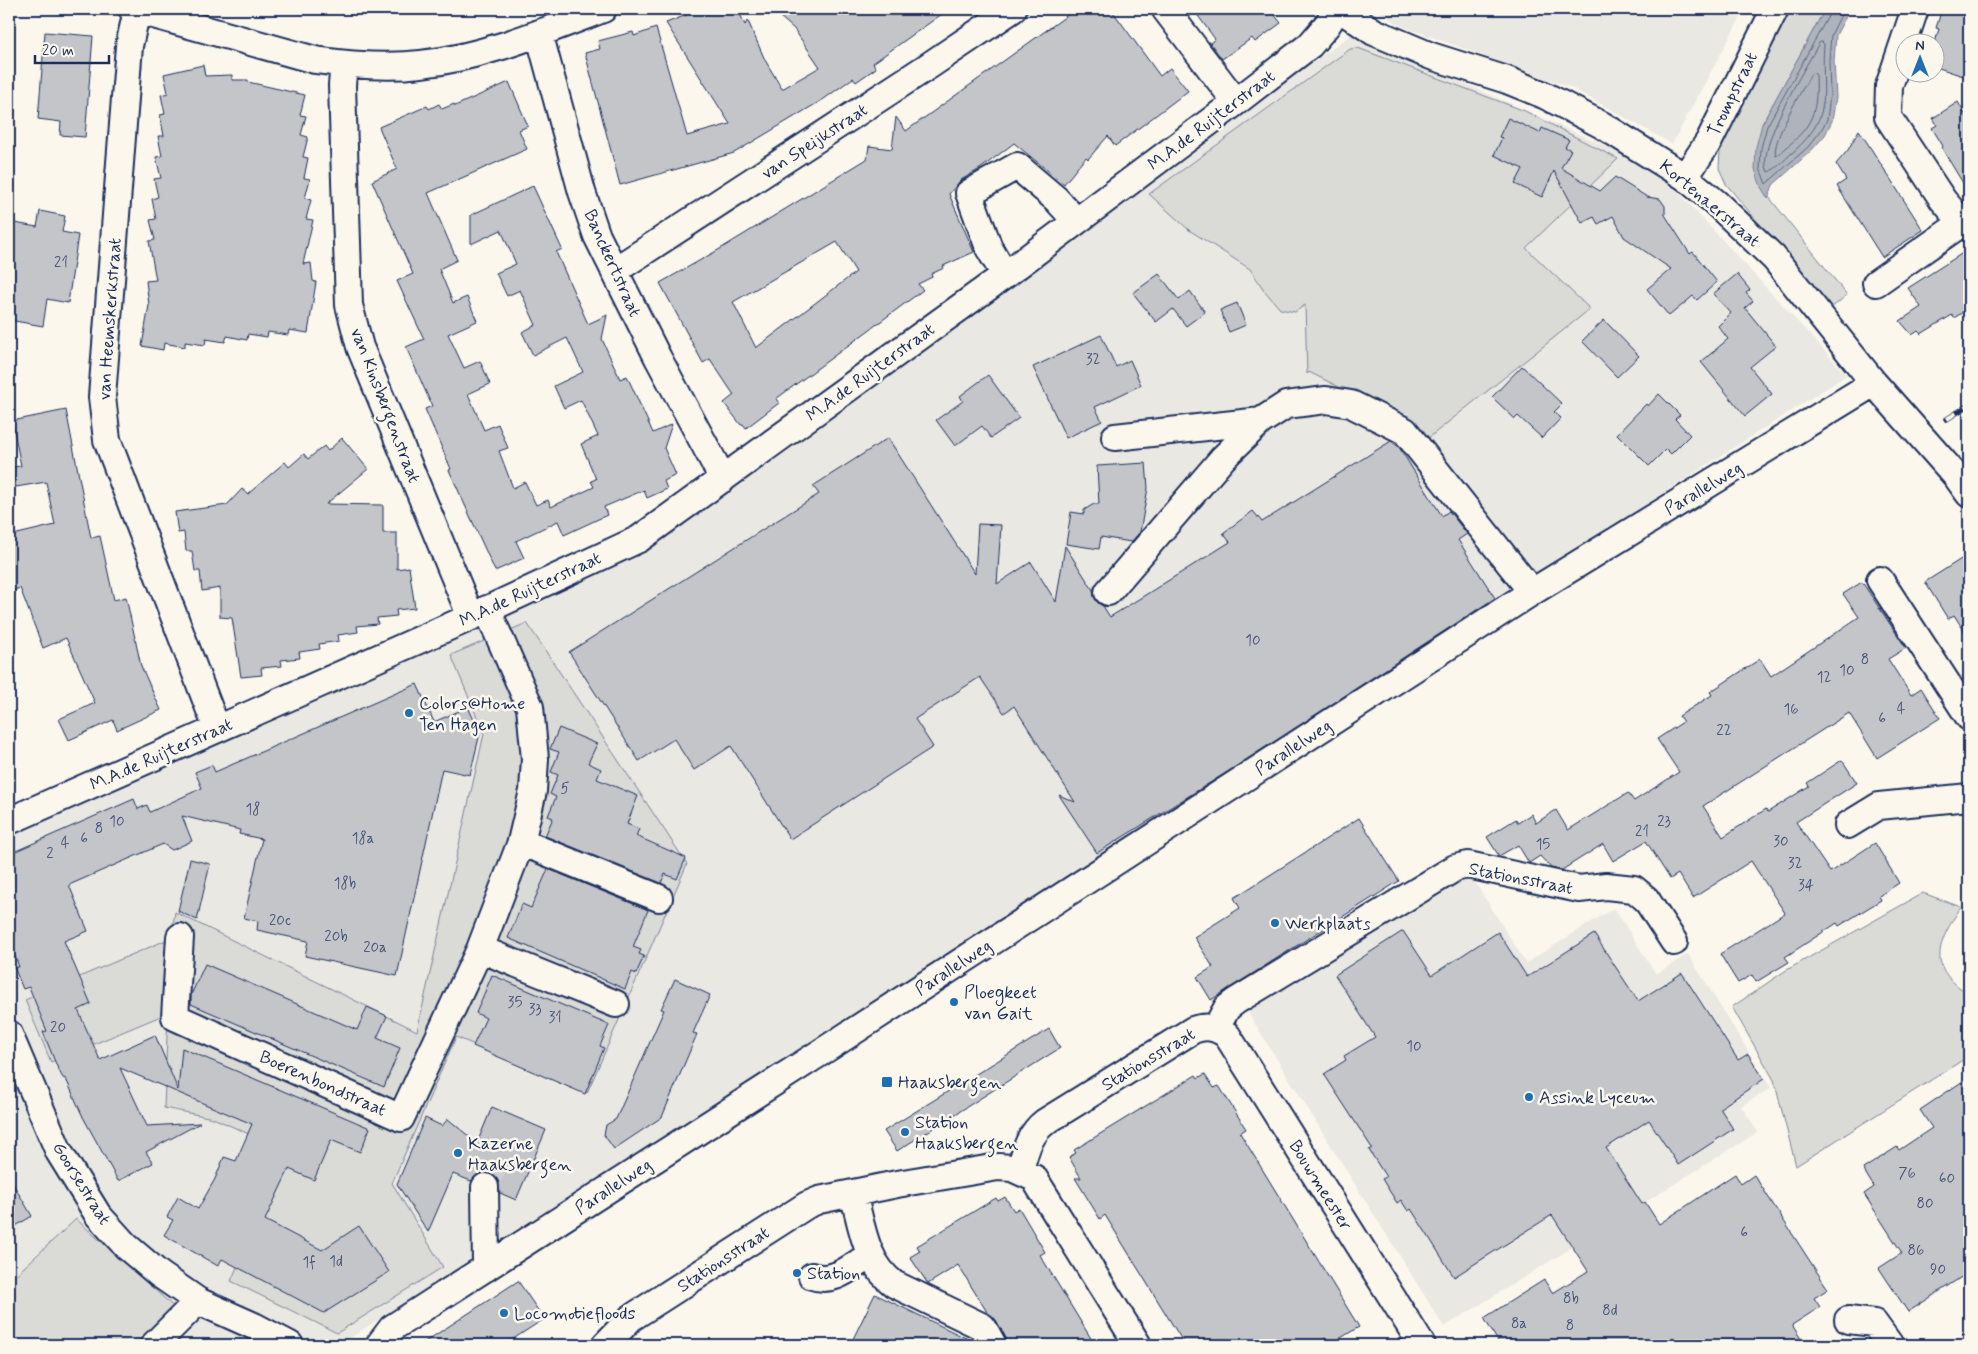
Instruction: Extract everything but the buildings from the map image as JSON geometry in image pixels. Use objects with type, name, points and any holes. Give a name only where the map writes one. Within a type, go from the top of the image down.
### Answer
[{"type":"street","points":[[135,10],[315,60],[344,64],[396,66],[450,60],[539,33],[603,9]]},
{"type":"street","name":"van Speijkstraat","points":[[614,271],[1014,9]]},
{"type":"street","points":[[1165,9],[1236,102]]},
{"type":"street","name":"M.A.de Ruijterstraat","points":[[9,821],[479,613],[639,539],[1005,275],[1236,102],[1310,45],[1339,9]]},
{"type":"street","name":"Kortenaerstraat","points":[[1339,9],[1382,35],[1432,56],[1508,80],[1544,95],[1602,125],[1684,177],[1715,202],[1774,258],[1874,383],[1956,476],[1969,494]]},
{"type":"street","name":"Trompstraat","points":[[1684,177],[1709,141],[1774,9]]},
{"type":"street","points":[[1876,283],[1966,220],[1943,200],[1888,118],[1889,86],[1915,9]]},
{"type":"street","name":"van Heemskerkstraat","points":[[135,10],[129,46],[102,397],[105,423],[107,440],[218,729]]},
{"type":"street","name":"Banckertstraat","points":[[539,33],[582,192],[597,236],[723,479]]},
{"type":"street","name":"van Kinsbergenstraat","points":[[344,64],[342,85],[349,305],[360,348],[479,613]]},
{"type":"street","points":[[1005,275],[989,248],[969,193],[1017,166],[1056,199],[1076,222]]},
{"type":"street","name":"Parallelweg","points":[[379,1345],[392,1328],[1532,592],[1874,383]]},
{"type":"street","points":[[1108,592],[1223,458],[1261,421],[1286,405],[1326,400],[1351,404],[1405,432],[1532,592]]},
{"type":"street","points":[[1115,437],[1261,421]]},
{"type":"street","points":[[1880,580],[1969,717]]},
{"type":"street","name":"Boerenbondstraat","points":[[180,937],[175,1017],[401,1118],[480,949],[521,842],[533,791],[536,759],[530,707],[479,613]]},
{"type":"street","points":[[1848,825],[1879,806],[1969,797]]},
{"type":"street","points":[[521,842],[659,898]]},
{"type":"street","name":"Stationsstraat","points":[[605,1345],[631,1318],[797,1210],[819,1200],[998,1167],[1020,1170],[1029,1142],[1038,1127],[1045,1122],[1193,1030],[1206,1026],[1216,1028],[1227,1008],[1236,1001],[1455,868],[1468,865],[1579,890],[1606,886],[1634,890],[1646,899],[1674,942]]},
{"type":"street","points":[[480,949],[616,1004]]},
{"type":"street","name":"Bouwmeester","points":[[1216,1028],[1227,1035],[1422,1345]]},
{"type":"street","name":"Goorsestraat","points":[[9,1034],[59,1152],[98,1215],[126,1246],[158,1274],[198,1301],[254,1326],[290,1345]]},
{"type":"street","points":[[1020,1170],[1034,1178],[1040,1186],[1138,1345]]},
{"type":"street","points":[[485,1187],[486,1268]]},
{"type":"street","points":[[853,1193],[873,1261],[894,1284],[983,1327],[993,1345]]},
{"type":"street","points":[[812,1276],[831,1279],[873,1261]]},
{"type":"street","points":[[836,1297],[873,1261]]},
{"type":"street","points":[[154,1345],[198,1301]]},
{"type":"street","points":[[1848,1320],[1874,1323],[1890,1345]]},
{"type":"shaded area","points":[[1376,9],[1745,9],[1672,144],[1572,88],[1399,25]]},
{"type":"shaded area","points":[[1784,9],[1827,9],[1820,18],[1762,124],[1761,187],[1847,295],[1830,309],[1726,184],[1719,168],[1720,150],[1755,69]]},
{"type":"shaded area","points":[[1352,34],[1656,168],[1847,375],[339,1345],[9,1345],[9,837],[643,548]]},
{"type":"shaded area","points":[[1358,48],[1525,111],[1618,159],[1526,248],[1590,309],[1426,440],[1391,413],[1309,372],[1307,374],[1305,305],[1295,312],[1280,309],[1250,269],[1189,230],[1149,194],[1350,49]]},
{"type":"shaded area","points":[[527,623],[687,864],[587,1093],[456,1037],[392,1183],[443,1267],[337,1333],[231,1281],[287,1151],[213,1118],[164,1108],[168,1013],[51,1062],[25,1000],[171,938],[175,912],[417,1031],[484,734],[451,655]]},
{"type":"shaded area","name":"Assink Lyceum","points":[[1469,873],[1526,963],[1614,908],[1656,974],[1688,954],[1771,1088],[1741,1106],[1758,1132],[1444,1327],[1247,1011]]},
{"type":"shaded area","points":[[1923,893],[1961,907],[1946,932],[1940,954],[1941,964],[1946,974],[1955,984],[1969,994],[1969,1056],[1796,1166],[1774,1080],[1732,1007],[1785,971]]},
{"type":"shaded area","points":[[76,1219],[174,1307],[139,1345],[9,1345],[9,1281]]},
{"type":"water","points":[[1827,9],[1850,9],[1836,35],[1834,61],[1836,97],[1832,121],[1825,135],[1811,151],[1773,185],[1768,199],[1761,187],[1755,169],[1756,147],[1762,124],[1820,18]]},
{"type":"tunnel","points":[[485,1187],[494,1165]]},
{"type":"railway","points":[[1947,419],[1969,405]]},
{"type":"place","name":"Colors@Home Ten Hagen","points":[[409,713]]},
{"type":"place","name":"Werkplaats","points":[[1275,923]]},
{"type":"place","name":"Ploegkeet van Gait","points":[[954,1002]]},
{"type":"place","name":"Haaksbergen","points":[[887,1082]]},
{"type":"place","name":"Assink Lyceum","points":[[1529,1097]]},
{"type":"place","name":"Station Haaksbergen","points":[[905,1132]]},
{"type":"place","name":"Kazerne Haaksbergen","points":[[458,1153]]},
{"type":"place","name":"Station","points":[[797,1273]]},
{"type":"place","name":"Locomotiefloods","points":[[504,1313]]}]
